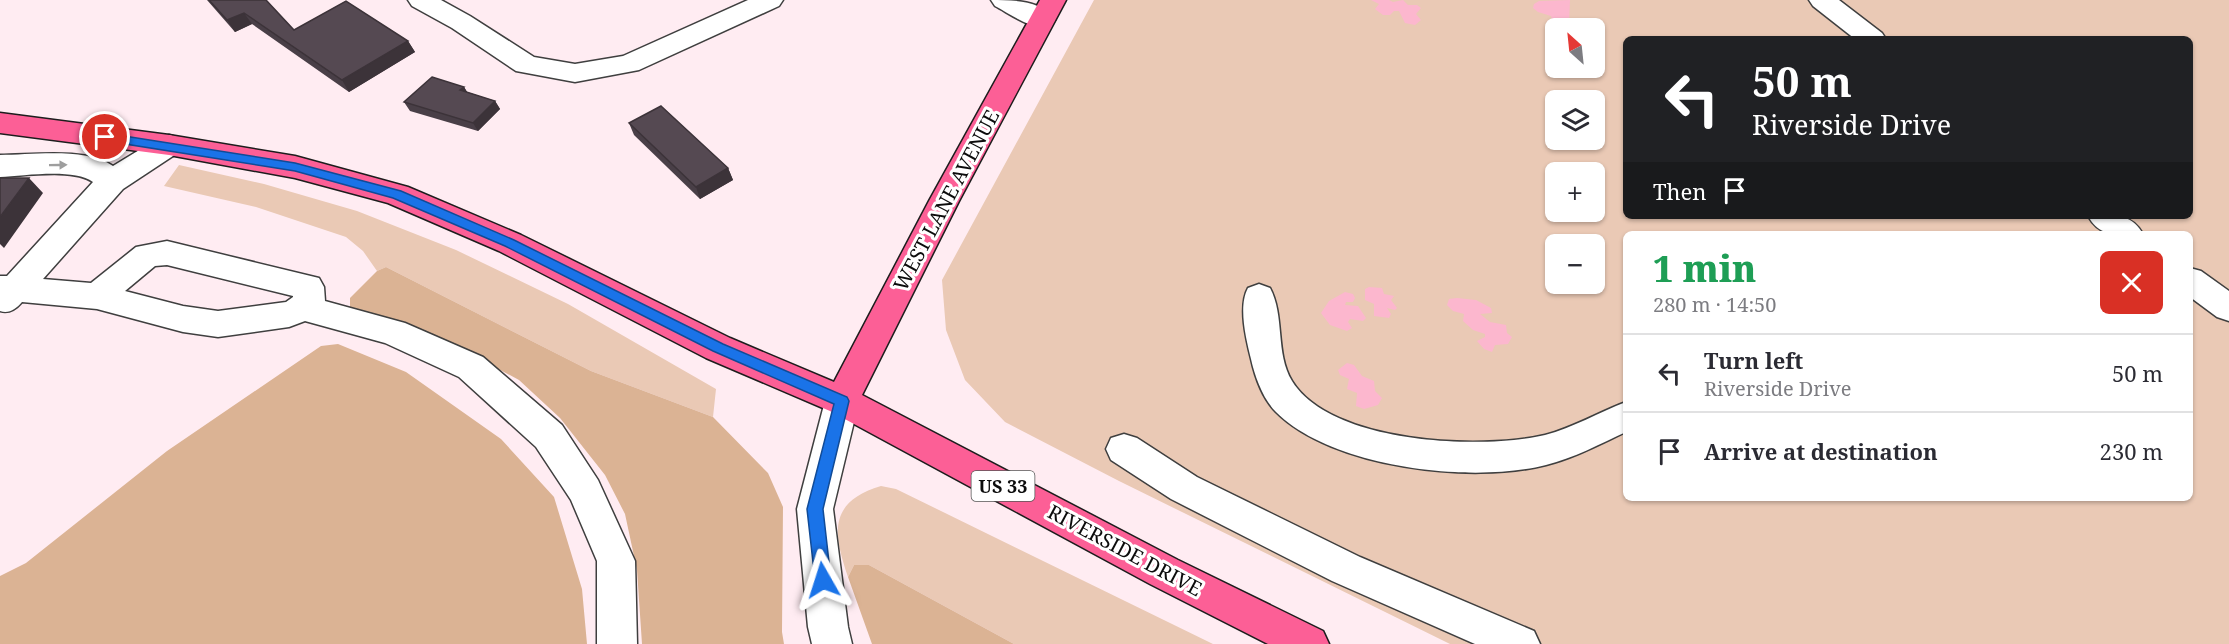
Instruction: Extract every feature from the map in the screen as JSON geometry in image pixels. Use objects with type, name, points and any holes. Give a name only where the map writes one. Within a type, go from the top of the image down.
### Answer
[{"type":"main road","name":"WEST LANE AVENUE","points":[[842,401],[944,201],[1047,10]]},
{"type":"main road","name":"RIVERSIDE DRIVE","points":[[0,123],[169,145],[295,167],[396,195],[510,243],[718,348],[842,401],[1164,572],[1309,644]]},
{"type":"street","points":[[421,0],[461,22],[526,65],[574,73],[629,64],[770,0]]},
{"type":"street","points":[[1004,0],[1047,10]]},
{"type":"street","points":[[1822,0],[1868,36]]},
{"type":"street","points":[[5,294],[112,182],[169,145]]},
{"type":"street","points":[[0,166],[70,164],[96,170],[112,182]]},
{"type":"street","points":[[2107,219],[2123,231]]},
{"type":"street","points":[[5,294],[97,296],[183,319],[218,324],[289,314],[304,308],[310,299],[308,287],[167,253],[147,255],[97,296]]},
{"type":"street","points":[[2193,282],[2229,308]]},
{"type":"street","points":[[1259,297],[1269,370],[1287,401],[1317,426],[1346,439],[1426,455],[1502,456],[1546,450],[1623,418]]},
{"type":"street","points":[[304,308],[393,333],[471,367],[549,436],[585,491],[616,561],[617,644]]},
{"type":"street","points":[[832,644],[828,627],[815,509],[842,401]]},
{"type":"street","points":[[1124,449],[1184,488],[1346,569],[1520,644]]},
{"type":"shaded area","points":[[1094,0],[2229,0],[2229,644],[1450,644],[1119,481],[1005,422],[965,380],[946,330],[942,280]]},
{"type":"shaded area","points":[[179,165],[264,184],[357,211],[456,250],[568,304],[716,389],[713,417],[591,371],[386,267],[377,271],[363,251],[346,237],[256,207],[164,186]]},
{"type":"shaded area","points":[[386,267],[591,371],[713,417],[768,473],[783,507],[782,632],[784,644],[642,644],[637,570],[625,514],[605,475],[560,418],[519,380],[446,341],[350,309],[350,298],[377,271]]},
{"type":"shaded area","points":[[338,344],[406,372],[501,439],[554,497],[582,589],[587,644],[0,644],[0,576],[26,563],[167,451],[321,346]]},
{"type":"shaded area","points":[[881,486],[896,489],[1213,644],[1014,644],[869,565],[854,565],[848,577],[839,546],[839,521],[843,510],[851,501]]},
{"type":"shaded area","points":[[854,565],[869,565],[1014,644],[872,644],[848,577]]},
{"type":"sand","points":[[1371,0],[1393,2],[1403,0],[1408,5],[1417,5],[1421,8],[1416,14],[1421,20],[1415,25],[1405,23],[1399,11],[1383,15],[1375,9],[1379,4]]},
{"type":"sand","points":[[1570,0],[1569,18],[1552,18],[1538,12],[1533,8],[1534,4],[1539,1]]},
{"type":"sand","points":[[1382,288],[1384,294],[1394,296],[1391,300],[1397,308],[1395,310],[1387,308],[1391,314],[1389,318],[1374,316],[1374,304],[1365,300],[1365,289]]},
{"type":"sand","points":[[1345,292],[1353,294],[1355,298],[1353,302],[1346,302],[1345,305],[1358,306],[1366,318],[1363,321],[1350,319],[1348,322],[1352,328],[1347,331],[1330,325],[1321,313],[1329,301]]},
{"type":"sand","points":[[1449,299],[1476,300],[1491,308],[1492,313],[1480,314],[1490,322],[1506,325],[1507,333],[1512,337],[1508,344],[1495,345],[1492,352],[1484,349],[1477,341],[1485,337],[1485,334],[1473,330],[1463,321],[1464,314],[1453,311],[1447,305]]},
{"type":"sand","points":[[1347,363],[1354,365],[1362,376],[1374,381],[1375,391],[1382,398],[1378,405],[1364,409],[1356,406],[1357,393],[1347,389],[1349,379],[1340,375],[1338,370]]},
{"type":"building","points":[[209,0],[266,0],[294,30],[346,1],[408,41],[342,80],[244,13],[227,20]]},
{"type":"building","points":[[432,77],[464,87],[460,90],[495,101],[473,123],[404,102]]},
{"type":"building","points":[[661,106],[728,168],[696,187],[629,123]]},
{"type":"building","points":[[0,178],[29,178],[0,217]]},
{"type":"route","points":[[105,137],[169,145],[295,167],[396,195],[510,243],[718,348],[842,401],[815,509],[823,580]]}]
